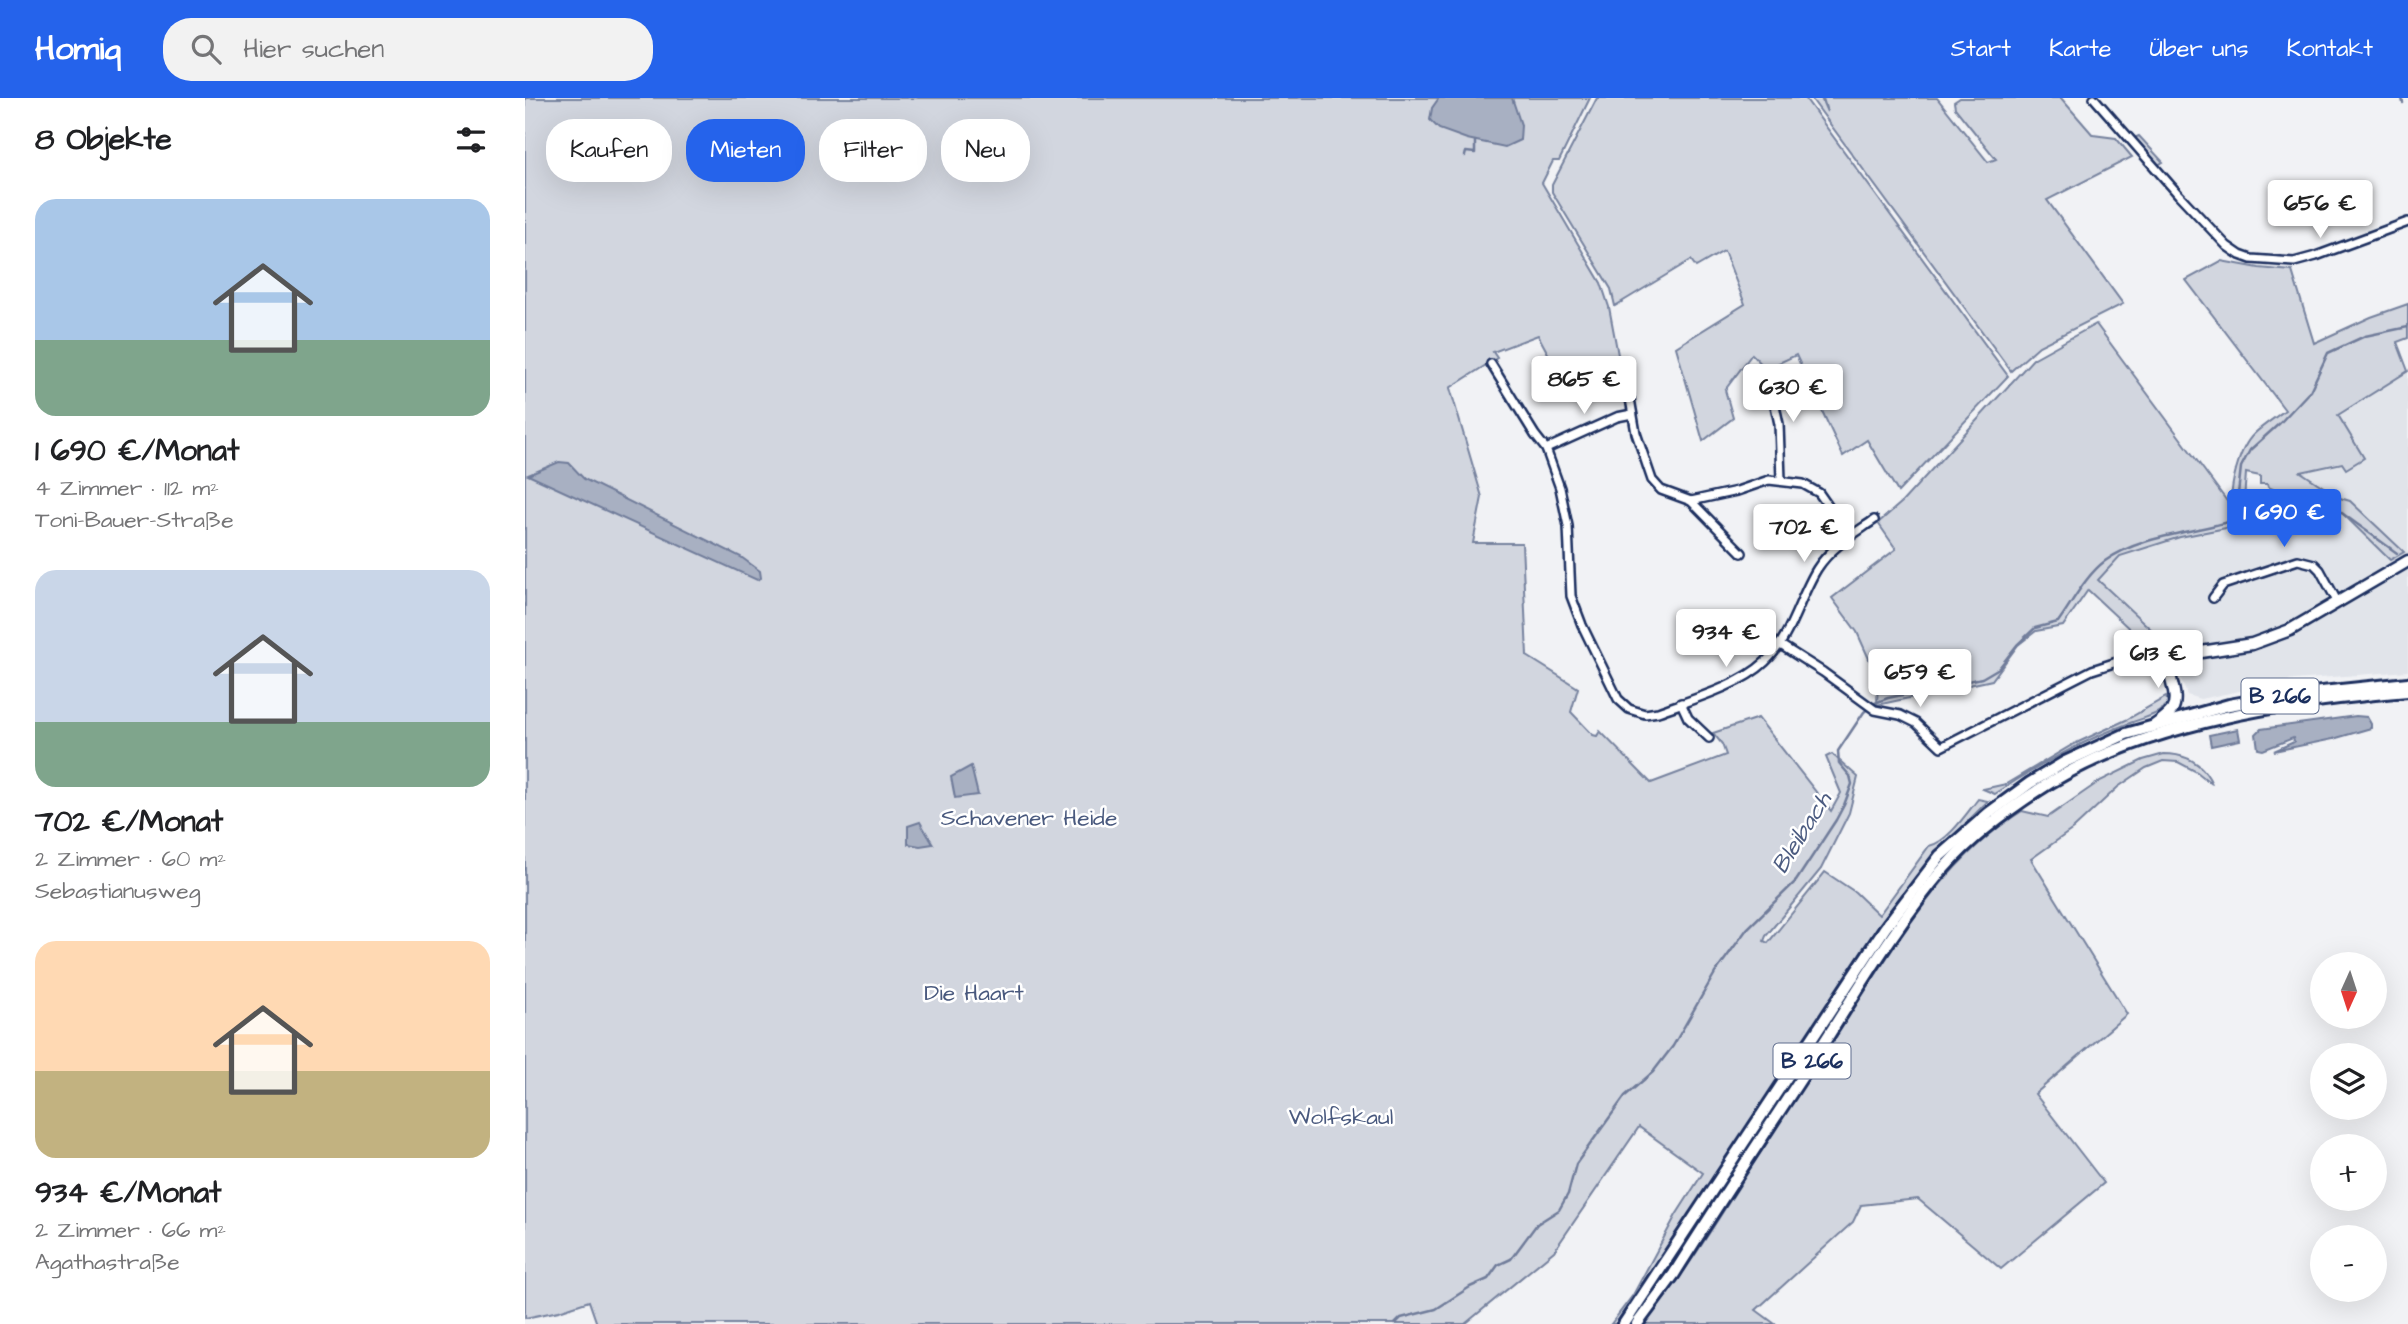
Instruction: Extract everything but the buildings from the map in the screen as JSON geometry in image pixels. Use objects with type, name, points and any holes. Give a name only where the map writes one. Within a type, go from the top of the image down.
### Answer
[{"type":"main road","name":"B 266","points":[[1624,1324],[1885,928],[1940,856],[1989,813],[2065,762],[2101,744],[2155,726],[2228,705],[2273,697],[2408,683]]},
{"type":"main road","name":"B 266","points":[[1637,1324],[1674,1274],[1891,940],[1944,868],[1970,843],[2039,790],[2087,764],[2129,747],[2227,717],[2338,697],[2408,691]]},
{"type":"street","points":[[2094,98],[2179,195],[2227,246],[2240,255],[2251,259],[2294,262],[2408,222]]},
{"type":"street","points":[[1491,364],[1546,449],[1560,488],[1568,526],[1571,596],[1618,699],[1629,709],[1645,714],[1681,704],[1740,679],[1763,664],[1779,644],[1818,567],[1849,536],[1874,520]]},
{"type":"street","points":[[1625,370],[1632,414],[1652,480],[1661,490],[1691,501],[1742,553]]},
{"type":"street","points":[[1767,373],[1779,424],[1781,480]]},
{"type":"street","points":[[1546,449],[1617,417],[1632,414]]},
{"type":"street","points":[[1691,501],[1737,491],[1769,480],[1803,484],[1819,493],[1849,536]]},
{"type":"street","points":[[2213,598],[2223,585],[2298,559],[2314,564],[2338,603]]},
{"type":"street","points":[[2155,726],[2171,712],[2176,700],[2169,668],[2171,662],[2183,654],[2223,650],[2271,638],[2338,603],[2408,561]]},
{"type":"street","points":[[1779,644],[1823,671],[1871,708],[1908,718],[1941,747],[2092,670],[2123,660],[2145,657],[2171,662]]},
{"type":"street","points":[[1681,704],[1688,718],[1709,738]]},
{"type":"shaded area","points":[[2408,371],[2408,671],[2294,680],[2200,699],[2187,695],[2169,646],[2097,581],[2120,556],[2180,537],[2231,527],[2243,515],[2339,510],[2390,560],[2403,552],[2351,501],[2340,498],[2301,471],[2342,463],[2346,469],[2364,458],[2338,415]]},
{"type":"green space","name":"Schavener Heide","points":[[525,98],[1590,98],[1559,161],[1553,161],[1542,183],[1601,283],[1609,307],[1622,376],[1573,400],[1538,335],[1493,352],[1497,358],[1450,388],[1482,497],[1473,543],[1522,543],[1527,656],[1578,688],[1571,712],[1593,735],[1597,736],[1600,731],[1651,783],[1726,755],[1722,744],[1713,733],[1758,718],[1831,811],[1841,793],[1826,757],[1832,754],[1858,777],[1849,813],[1821,869],[1766,936],[1764,941],[1768,943],[1825,872],[1855,892],[1879,915],[1929,846],[1950,834],[1978,799],[1988,801],[1929,860],[1883,919],[1634,1302],[1617,1324],[1611,1324],[1633,1295],[1676,1215],[1703,1173],[1639,1127],[1554,1251],[1465,1324],[597,1324],[589,1301],[525,1318]]},
{"type":"green space","points":[[1597,98],[1805,98],[2008,376],[1898,492],[1867,440],[1843,456],[1796,355],[1766,369],[1752,354],[1725,390],[1733,418],[1703,441],[1676,347],[1745,304],[1724,251],[1696,267],[1691,260],[1615,306],[1611,289],[1552,192],[1552,185]]},
{"type":"green space","points":[[1811,98],[1821,98],[1827,112],[1823,98],[1937,98],[1988,162],[1996,159],[1955,108],[1954,102],[1960,98],[2061,98],[2093,135],[2116,138],[2132,157],[2047,200],[2123,304],[2039,346],[2011,371]]},
{"type":"green space","points":[[2139,136],[2163,162],[2158,165],[2134,138]]},
{"type":"green space","points":[[2221,261],[2292,271],[2314,343],[2371,317],[2408,304],[2408,338],[2397,342],[2408,371],[2338,415],[2364,458],[2346,469],[2342,463],[2301,472],[2340,498],[2350,501],[2404,552],[2390,560],[2339,510],[2261,514],[2260,507],[2271,506],[2276,502],[2275,490],[2267,484],[2260,484],[2260,476],[2246,473],[2243,515],[2231,527],[2180,537],[2120,556],[2098,580],[2169,646],[2152,650],[2088,590],[2063,626],[2036,631],[2018,645],[1992,680],[1877,705],[1878,679],[1857,632],[1832,598],[1896,549],[1878,523],[1902,502],[2033,359],[2096,324],[2232,508],[2234,479],[2244,449],[2254,434],[2285,410],[2186,280]]},
{"type":"green space","points":[[2166,697],[2168,703],[2156,713],[2077,746],[1995,794],[1983,789],[2006,784],[2072,745],[2126,720]]},
{"type":"green space","points":[[2164,754],[2193,761],[2204,770],[2212,784],[2178,762],[2163,761],[2146,768],[2118,787],[2073,829],[2031,859],[2127,1014],[2035,1094],[2104,1183],[2001,1269],[1918,1199],[1861,1205],[1853,1222],[1756,1310],[1775,1324],[1644,1324],[1697,1251],[1911,922],[1950,873],[1972,850],[2022,811],[2048,817],[2100,781],[2143,760]]},
{"type":"water","points":[[1439,98],[1512,98],[1521,125],[1520,140],[1505,147],[1467,139],[1439,129],[1430,120],[1432,108]]},
{"type":"water","points":[[559,462],[569,463],[584,479],[741,557],[760,571],[761,578],[757,580],[528,475]]},
{"type":"water","points":[[2356,716],[2367,717],[2371,728],[2274,751],[2294,742],[2293,738],[2263,750],[2258,749],[2256,734],[2261,729]]},
{"type":"water","points":[[2238,729],[2240,740],[2211,746],[2209,735]]},
{"type":"water","points":[[971,766],[978,795],[955,798],[951,777]]},
{"type":"water","points":[[920,822],[933,844],[908,844],[908,826]]},
{"type":"waterway","points":[[2402,98],[2403,103]]},
{"type":"waterway","points":[[1465,156],[1466,152],[1475,153],[1475,141]]},
{"type":"waterway","name":"Bleibach","points":[[1395,1324],[1401,1318],[1436,1309],[1488,1279],[1498,1265],[1511,1259],[1537,1224],[1559,1210],[1568,1194],[1576,1164],[1625,1096],[1653,1072],[1673,1046],[1715,973],[1747,929],[1796,881],[1836,820],[1852,784],[1850,776],[1839,763],[1838,751],[1864,712],[1875,703],[1888,698],[1982,678],[1999,668],[2035,628],[2058,622],[2085,582],[2105,561],[2133,546],[2231,521],[2236,512],[2241,467],[2250,450],[2310,391],[2328,353],[2365,336],[2408,327]]},
{"type":"waterway","points":[[2236,512],[2339,511],[2397,553]]},
{"type":"park label","name":"Die Haart","points":[[974,993]]},
{"type":"park label","name":"Wolfskaul","points":[[1341,1117]]}]
